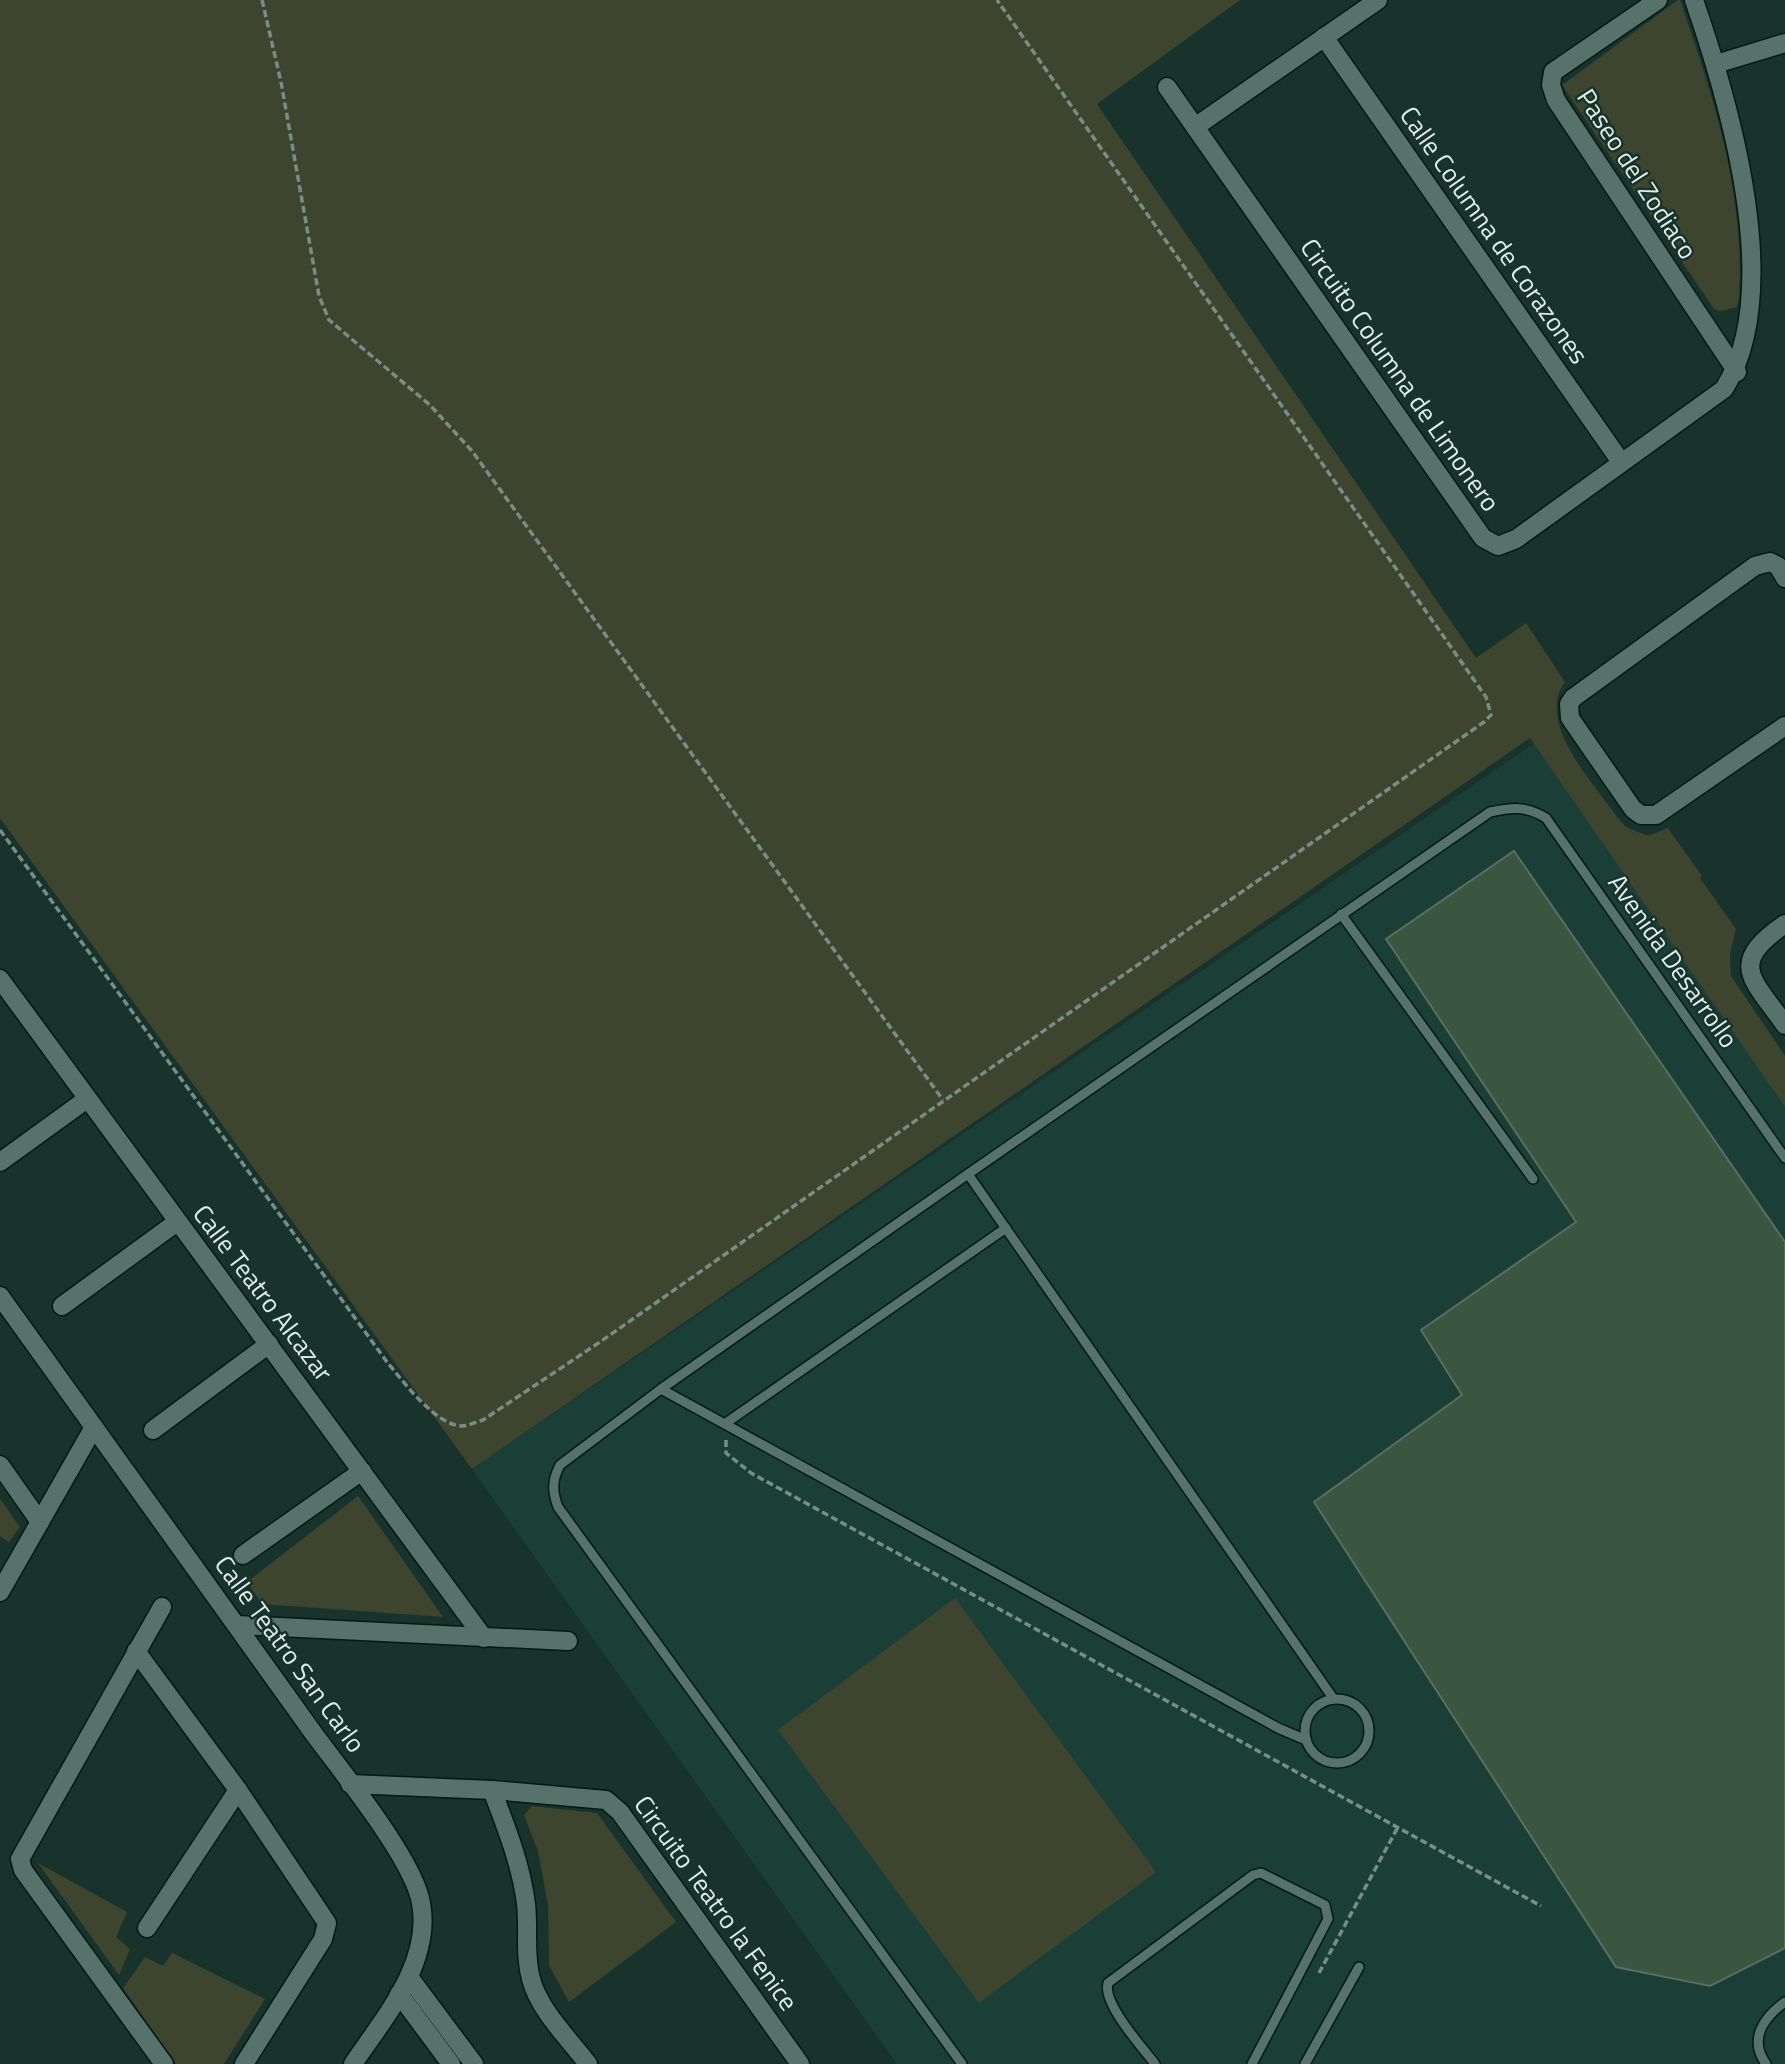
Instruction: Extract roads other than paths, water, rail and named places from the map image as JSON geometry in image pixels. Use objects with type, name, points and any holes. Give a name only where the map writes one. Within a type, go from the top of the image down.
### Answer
[{"type":"street","points":[[1195,127],[1378,0]]},
{"type":"street","name":"Paseo del Zodiaco","points":[[1658,0],[1553,72],[1551,85],[1556,100],[1737,372]]},
{"type":"street","name":"Circuito Columna de Limonero","points":[[1167,88],[1483,538],[1498,546],[1507,544],[1724,389],[1737,372],[1752,332],[1755,307],[1755,232],[1735,131],[1694,0]]},
{"type":"street","name":"Calle Columna de Corazones","points":[[1324,37],[1621,462]]},
{"type":"street","points":[[1716,64],[1785,43]]},
{"type":"street","points":[[1785,578],[1778,566],[1770,562],[1755,566],[1573,698],[1569,711],[1570,718],[1633,809],[1649,816],[1656,816],[1785,726]]},
{"type":"street","points":[[1785,924],[1757,946],[1750,956],[1749,967],[1751,977],[1785,1025]]},
{"type":"street","name":"Calle Teatro Alcazar","points":[[0,979],[484,1638]]},
{"type":"street","points":[[0,1162],[88,1099]]},
{"type":"street","points":[[62,1306],[177,1222]]},
{"type":"street","name":"Calle Teatro San Carlo","points":[[0,1296],[408,1868],[421,1903],[420,1941],[409,1977],[353,2064]]},
{"type":"street","points":[[153,1430],[270,1344]]},
{"type":"street","points":[[0,1592],[94,1427]]},
{"type":"street","points":[[0,1465],[40,1522]]},
{"type":"street","points":[[243,1555],[362,1471]]},
{"type":"street","points":[[162,1607],[20,1860],[23,1870],[164,2064]]},
{"type":"street","points":[[237,1625],[568,1641]]},
{"type":"street","points":[[136,1651],[238,1790],[327,1923],[323,1939],[244,2064]]},
{"type":"street","name":"Circuito Teatro la Fenice","points":[[350,1784],[597,1798],[613,1805],[800,2064]]},
{"type":"street","points":[[147,1928],[238,1790]]},
{"type":"street","points":[[492,1790],[520,1872],[531,1981],[540,1999],[588,2064]]},
{"type":"street","points":[[409,1977],[474,2064]]},
{"type":"street","points":[[399,1994],[451,2064]]},
{"type":"lane","name":"Avenida Desarrollo","points":[[1341,914],[1490,811],[1513,807],[1531,809],[1546,818],[1785,1158]]},
{"type":"lane","points":[[962,2064],[558,1507],[553,1493],[553,1477],[560,1465],[661,1389],[1341,914],[1533,1179]]},
{"type":"lane","points":[[968,1174],[1333,1698]]},
{"type":"lane","points":[[726,1423],[1006,1228]]},
{"type":"lane","points":[[661,1389],[1278,1728],[1306,1740]]},
{"type":"lane","points":[[1333,1698],[1352,1702],[1366,1717],[1370,1727],[1366,1747],[1350,1761],[1328,1763],[1310,1750],[1306,1740],[1307,1718],[1313,1709],[1333,1698]]},
{"type":"lane","points":[[1155,2064],[1110,2003],[1105,1991],[1108,1983],[1253,1875],[1261,1873],[1325,1905],[1328,1912],[1252,2064]]},
{"type":"lane","points":[[1305,2064],[1359,1967]]},
{"type":"lane","points":[[1766,2064],[1757,2042],[1760,2027],[1769,2014],[1785,2002]]}]
